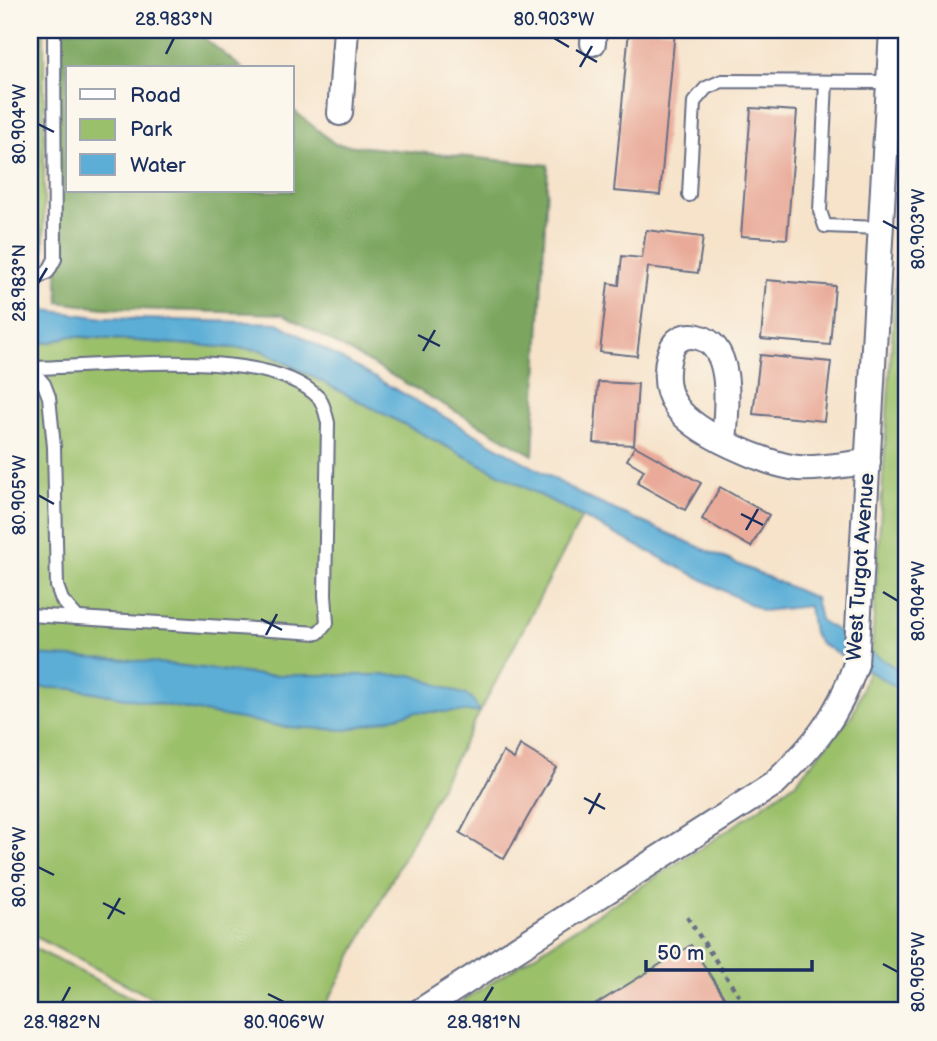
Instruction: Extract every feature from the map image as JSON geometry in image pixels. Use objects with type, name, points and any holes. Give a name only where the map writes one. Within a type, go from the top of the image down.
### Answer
[{"type":"street","points":[[340,113],[346,30]]},
{"type":"street","name":"West Turgot Avenue","points":[[420,1011],[775,785],[809,750],[834,716],[848,689],[856,653],[892,30]]},
{"type":"street","points":[[724,442],[767,461],[799,468],[868,462]]},
{"type":"lane","points":[[30,282],[48,272],[55,259],[54,30]]},
{"type":"lane","points":[[689,195],[694,102],[706,88],[722,81],[889,82]]},
{"type":"lane","points":[[826,82],[820,211],[825,226],[881,228]]},
{"type":"lane","points":[[30,368],[145,362],[205,364],[271,371],[304,385],[321,400],[328,423],[325,595],[327,623],[318,633],[32,615]]},
{"type":"lane","points":[[30,368],[44,384],[49,397],[54,447],[57,586],[62,600],[77,617]]},
{"type":"lane","points":[[32,615],[48,605],[57,586]]},
{"type":"path","points":[[687,917],[749,1011]]},
{"type":"green space","points":[[30,30],[44,30],[44,343],[70,336],[261,350],[582,517],[323,1011],[177,1011],[30,934]]},
{"type":"green space","points":[[63,30],[194,30],[239,66],[66,66],[66,192],[294,192],[294,111],[335,144],[548,165],[533,455],[283,314],[104,308],[59,302],[54,214]]},
{"type":"green space","points":[[907,31],[907,1011],[447,1011],[721,835],[795,783],[853,714],[871,662],[895,293]]},
{"type":"green space","points":[[30,946],[157,1011],[30,1011]]},
{"type":"water","points":[[30,308],[104,318],[278,323],[590,499],[815,598],[820,620],[907,675],[907,693],[820,643],[813,633],[809,606],[763,611],[261,350],[70,336],[52,342],[30,343]]},
{"type":"water","points":[[30,655],[132,660],[261,675],[412,675],[471,697],[480,712],[415,712],[347,730],[284,727],[76,689],[30,687]]},
{"type":"building","points":[[629,30],[675,30],[660,195],[614,191]]},
{"type":"building","points":[[751,108],[797,111],[787,239],[741,236]]},
{"type":"building","points":[[646,230],[703,237],[698,273],[648,267],[637,356],[600,352],[608,283],[619,285],[622,256],[642,258]]},
{"type":"building","points":[[766,280],[835,286],[830,345],[761,339]]},
{"type":"building","points":[[760,355],[831,362],[824,421],[753,414]]},
{"type":"building","points":[[598,382],[638,384],[634,445],[594,443]]},
{"type":"building","points":[[635,446],[701,483],[685,510],[637,483],[644,470],[627,460]]},
{"type":"building","points":[[720,487],[769,515],[751,547],[702,519]]},
{"type":"building","points":[[520,745],[556,767],[504,859],[460,833],[503,752],[514,759]]},
{"type":"building","points":[[691,945],[733,1011],[585,1011]]}]
